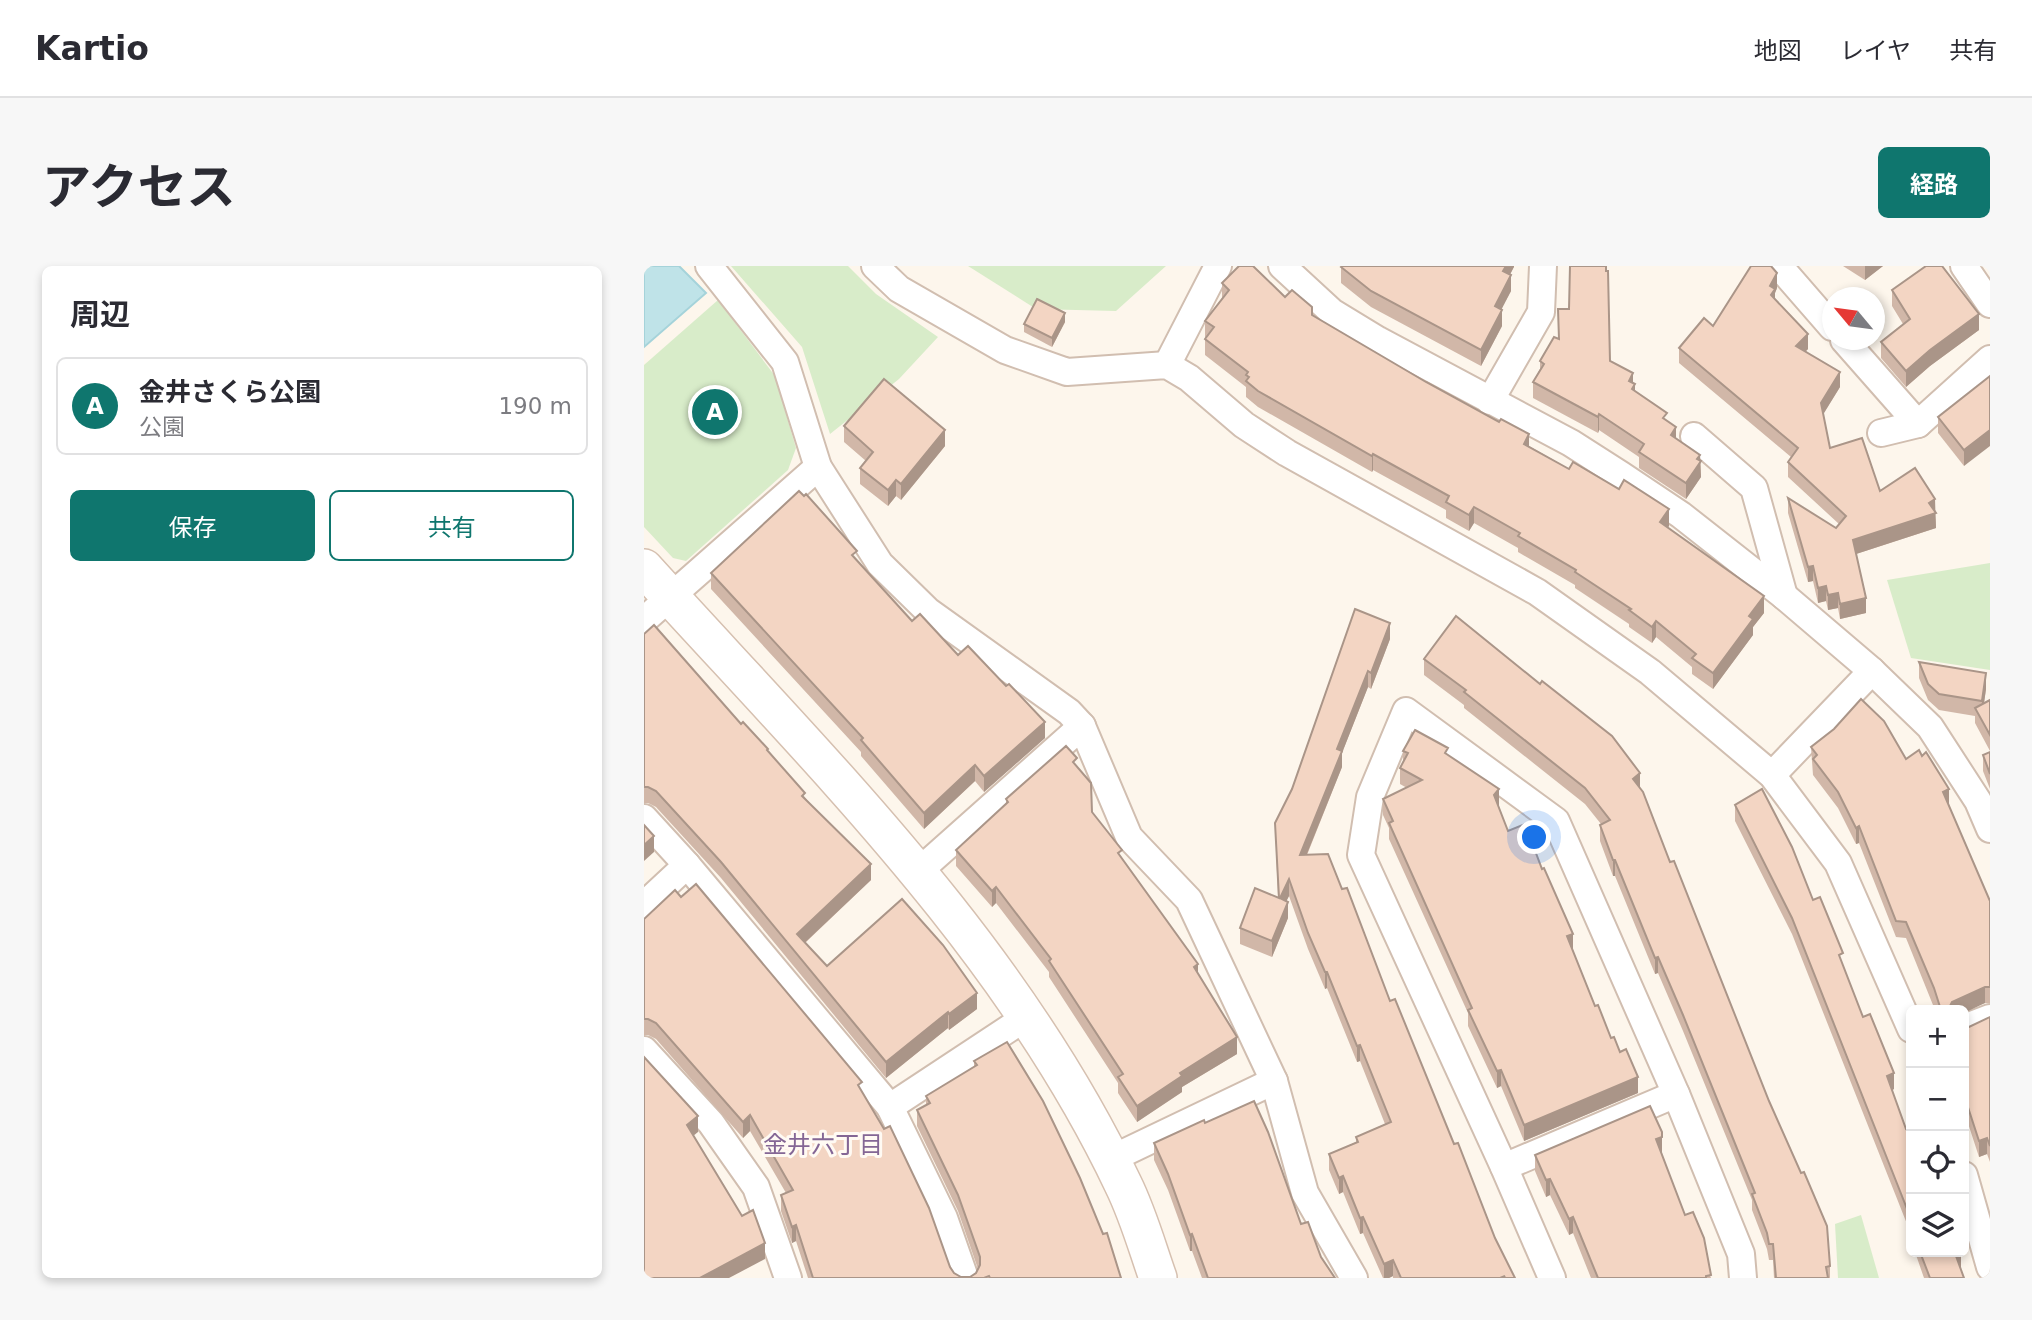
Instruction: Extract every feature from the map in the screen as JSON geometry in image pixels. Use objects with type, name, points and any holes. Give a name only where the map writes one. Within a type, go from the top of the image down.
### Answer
[{"type":"street","points":[[709,266],[785,362],[818,467],[880,564],[928,611],[1069,712],[1082,726],[1129,836],[1189,900],[1274,1081],[1305,1193],[1354,1278]]},
{"type":"street","points":[[875,266],[899,289],[1005,350],[1067,372],[1167,365],[1189,378],[1244,425],[1287,453],[1537,592],[1650,672],[1773,775],[1838,863],[1906,1018]]},
{"type":"street","points":[[1167,365],[1218,266]]},
{"type":"street","points":[[1282,266],[1332,312],[1378,340],[1570,443],[1661,502],[1784,596],[1871,671],[1930,727],[1978,801],[1990,829]]},
{"type":"street","points":[[1490,401],[1541,312],[1543,266]]},
{"type":"street","points":[[1779,266],[1805,277],[1822,308]]},
{"type":"street","points":[[1964,266],[1990,304]]},
{"type":"street","points":[[1853,350],[1918,424]]},
{"type":"street","points":[[1881,433],[1918,424],[1990,359]]},
{"type":"street","points":[[1693,436],[1754,488],[1784,596]]},
{"type":"street","points":[[657,609],[818,467]]},
{"type":"street","points":[[644,568],[657,609],[919,872],[977,945],[1028,1016],[1074,1091],[1111,1159],[1124,1186],[1158,1278]]},
{"type":"street","points":[[1773,775],[1871,671]]},
{"type":"street","points":[[1552,1278],[1361,855],[1370,797],[1406,710],[1556,821],[1676,1094],[1741,1254],[1743,1278]]},
{"type":"street","points":[[919,872],[1082,726]]},
{"type":"street","points":[[644,818],[687,865],[890,1107],[944,1218],[965,1278]]},
{"type":"street","points":[[644,905],[687,865]]},
{"type":"street","points":[[890,1107],[1028,1016]]},
{"type":"street","points":[[1969,1026],[1990,1018]]},
{"type":"street","points":[[644,1050],[711,1123],[756,1187],[789,1278]]},
{"type":"street","points":[[1111,1159],[1274,1081]]},
{"type":"street","points":[[1504,1167],[1676,1094]]},
{"type":"street","points":[[1969,1193],[1990,1267]]},
{"type":"green space","points":[[731,266],[848,266],[876,294],[938,337],[899,379],[830,434],[802,347]]},
{"type":"green space","points":[[968,266],[1166,266],[1116,311],[1036,309]]},
{"type":"green space","points":[[718,300],[775,376],[796,448],[788,470],[686,561],[673,558],[644,527],[644,365]]},
{"type":"green space","points":[[1990,563],[1990,670],[1911,658],[1887,580]]},
{"type":"green space","points":[[1861,1215],[1879,1278],[1838,1278],[1835,1224]]},
{"type":"water","points":[[644,266],[679,266],[706,293],[644,347]]},
{"type":"building","points":[[1239,266],[1253,266],[1285,297],[1292,290],[1312,307],[1312,315],[1426,382],[1499,422],[1501,419],[1529,434],[1524,444],[1569,469],[1573,462],[1619,489],[1624,480],[1669,509],[1660,522],[1764,596],[1749,616],[1753,619],[1713,673],[1692,658],[1696,654],[1656,621],[1652,627],[1629,610],[1631,609],[1575,572],[1576,570],[1518,536],[1520,533],[1474,507],[1469,515],[1446,502],[1449,496],[1373,454],[1372,456],[1258,391],[1246,381],[1248,372],[1205,339],[1214,327],[1205,321],[1229,290],[1222,283]]},
{"type":"building","points":[[1342,266],[1506,266],[1503,271],[1511,275],[1495,306],[1502,310],[1481,350],[1371,291]]},
{"type":"building","points":[[1570,266],[1606,266],[1610,361],[1633,373],[1629,381],[1635,384],[1632,389],[1667,413],[1663,418],[1676,427],[1671,435],[1700,455],[1697,459],[1701,461],[1686,483],[1639,452],[1644,444],[1599,414],[1598,417],[1533,382],[1544,364],[1540,361],[1554,337],[1559,339],[1558,309],[1569,309]]},
{"type":"building","points":[[1751,266],[1771,266],[1777,273],[1770,286],[1775,289],[1771,295],[1808,334],[1796,346],[1840,372],[1821,403],[1830,448],[1862,438],[1880,491],[1915,468],[1935,499],[1929,503],[1936,513],[1853,540],[1866,598],[1840,604],[1838,593],[1828,595],[1826,586],[1818,588],[1813,566],[1808,567],[1788,498],[1836,528],[1846,516],[1788,462],[1798,448],[1679,348],[1704,318],[1713,326]]},
{"type":"building","points":[[1926,266],[1942,266],[1979,314],[1906,371],[1885,347],[1885,339],[1910,319],[1892,290]]},
{"type":"building","points":[[1037,299],[1065,313],[1052,338],[1024,324]]},
{"type":"building","points":[[1990,376],[1990,430],[1964,450],[1938,417]]},
{"type":"building","points":[[884,379],[945,430],[901,484],[896,480],[888,490],[860,468],[873,452],[844,426]]},
{"type":"building","points":[[799,491],[804,496],[806,494],[857,551],[852,555],[912,621],[920,614],[958,655],[968,646],[1045,722],[984,776],[975,765],[924,813],[861,740],[863,738],[711,573]]},
{"type":"building","points":[[1355,609],[1390,623],[1337,749],[1342,751],[1300,855],[1328,854],[1342,889],[1347,888],[1390,1001],[1395,999],[1454,1144],[1458,1143],[1495,1238],[1515,1278],[1401,1278],[1393,1260],[1384,1264],[1363,1217],[1360,1218],[1343,1176],[1339,1178],[1329,1154],[1358,1142],[1356,1137],[1391,1122],[1360,1045],[1357,1046],[1308,933],[1289,879],[1280,898],[1288,902],[1272,941],[1240,928],[1255,888],[1279,898],[1275,823],[1292,789]]},
{"type":"building","points":[[1456,616],[1540,684],[1542,681],[1612,736],[1640,773],[1633,779],[1643,792],[1670,862],[1674,861],[1769,1101],[1827,1226],[1830,1266],[1826,1267],[1828,1278],[1776,1278],[1773,1244],[1769,1244],[1752,1194],[1755,1193],[1683,1015],[1658,957],[1655,958],[1600,825],[1610,820],[1585,788],[1424,659]]},
{"type":"building","points":[[654,625],[741,724],[743,722],[768,749],[805,793],[802,796],[871,864],[797,934],[827,966],[902,899],[943,945],[977,993],[949,1014],[948,1012],[886,1062],[721,862],[656,791],[644,787],[644,634]]},
{"type":"building","points":[[1919,662],[1986,673],[1982,701],[1939,694],[1928,684]]},
{"type":"building","points":[[1861,699],[1884,721],[1906,759],[1919,750],[1922,756],[1926,752],[1949,789],[1943,792],[1990,901],[1990,987],[1952,1002],[1950,1005],[1939,1005],[1906,922],[1896,921],[1859,826],[1856,828],[1838,792],[1813,759],[1817,755],[1811,747],[1834,729]]},
{"type":"building","points":[[1990,700],[1990,735],[1975,708]]},
{"type":"building","points":[[1415,730],[1448,748],[1445,753],[1499,789],[1494,795],[1508,831],[1525,824],[1542,869],[1544,868],[1573,934],[1567,936],[1595,1006],[1598,1005],[1611,1038],[1614,1037],[1620,1052],[1626,1049],[1638,1077],[1524,1125],[1501,1070],[1497,1071],[1468,1010],[1472,1008],[1389,823],[1393,821],[1383,799],[1422,780],[1400,768],[1408,753],[1403,751]]},
{"type":"building","points":[[1066,746],[1077,758],[1073,762],[1091,783],[1092,812],[1122,850],[1118,853],[1198,964],[1194,967],[1237,1037],[1180,1073],[1182,1076],[1137,1106],[1118,1077],[1123,1074],[1049,961],[1051,959],[996,887],[992,891],[956,850],[1008,802],[1006,799]]},
{"type":"building","points":[[1990,752],[1990,774],[1983,755]]},
{"type":"building","points":[[1762,789],[1792,847],[1813,900],[1820,897],[1843,953],[1839,955],[1863,1017],[1870,1014],[1894,1073],[1887,1076],[1906,1129],[1906,1206],[1792,918],[1735,805]]},
{"type":"building","points":[[644,825],[654,836],[644,845]]},
{"type":"building","points":[[696,884],[862,1082],[858,1085],[884,1129],[890,1126],[929,1208],[954,1273],[961,1277],[970,1277],[980,1265],[980,1257],[958,1195],[917,1110],[930,1103],[926,1096],[977,1065],[974,1061],[1007,1042],[1043,1101],[1103,1234],[1107,1233],[1121,1278],[813,1278],[796,1225],[792,1227],[781,1195],[793,1190],[750,1115],[743,1122],[656,1023],[644,1019],[644,919],[675,890],[681,897]]},
{"type":"building","points":[[1990,1017],[1990,1146],[1987,1138],[1979,1141],[1969,1110],[1969,1027]]},
{"type":"building","points":[[644,1057],[698,1116],[687,1125],[742,1216],[753,1210],[765,1243],[700,1278],[644,1278]]},
{"type":"building","points":[[1254,1101],[1301,1224],[1308,1222],[1321,1257],[1335,1278],[1208,1278],[1154,1143]]},
{"type":"building","points":[[1650,1106],[1662,1132],[1662,1137],[1656,1139],[1685,1215],[1693,1212],[1704,1238],[1711,1275],[1706,1278],[1598,1278],[1573,1217],[1569,1219],[1535,1155]]},
{"type":"building","points":[[1922,1257],[1956,1257],[1964,1278],[1930,1278]]},
{"type":"place","name":"金井さくら公園","points":[[715,412]]},
{"type":"district","name":"金井六丁目","points":[[823,1145]]}]
